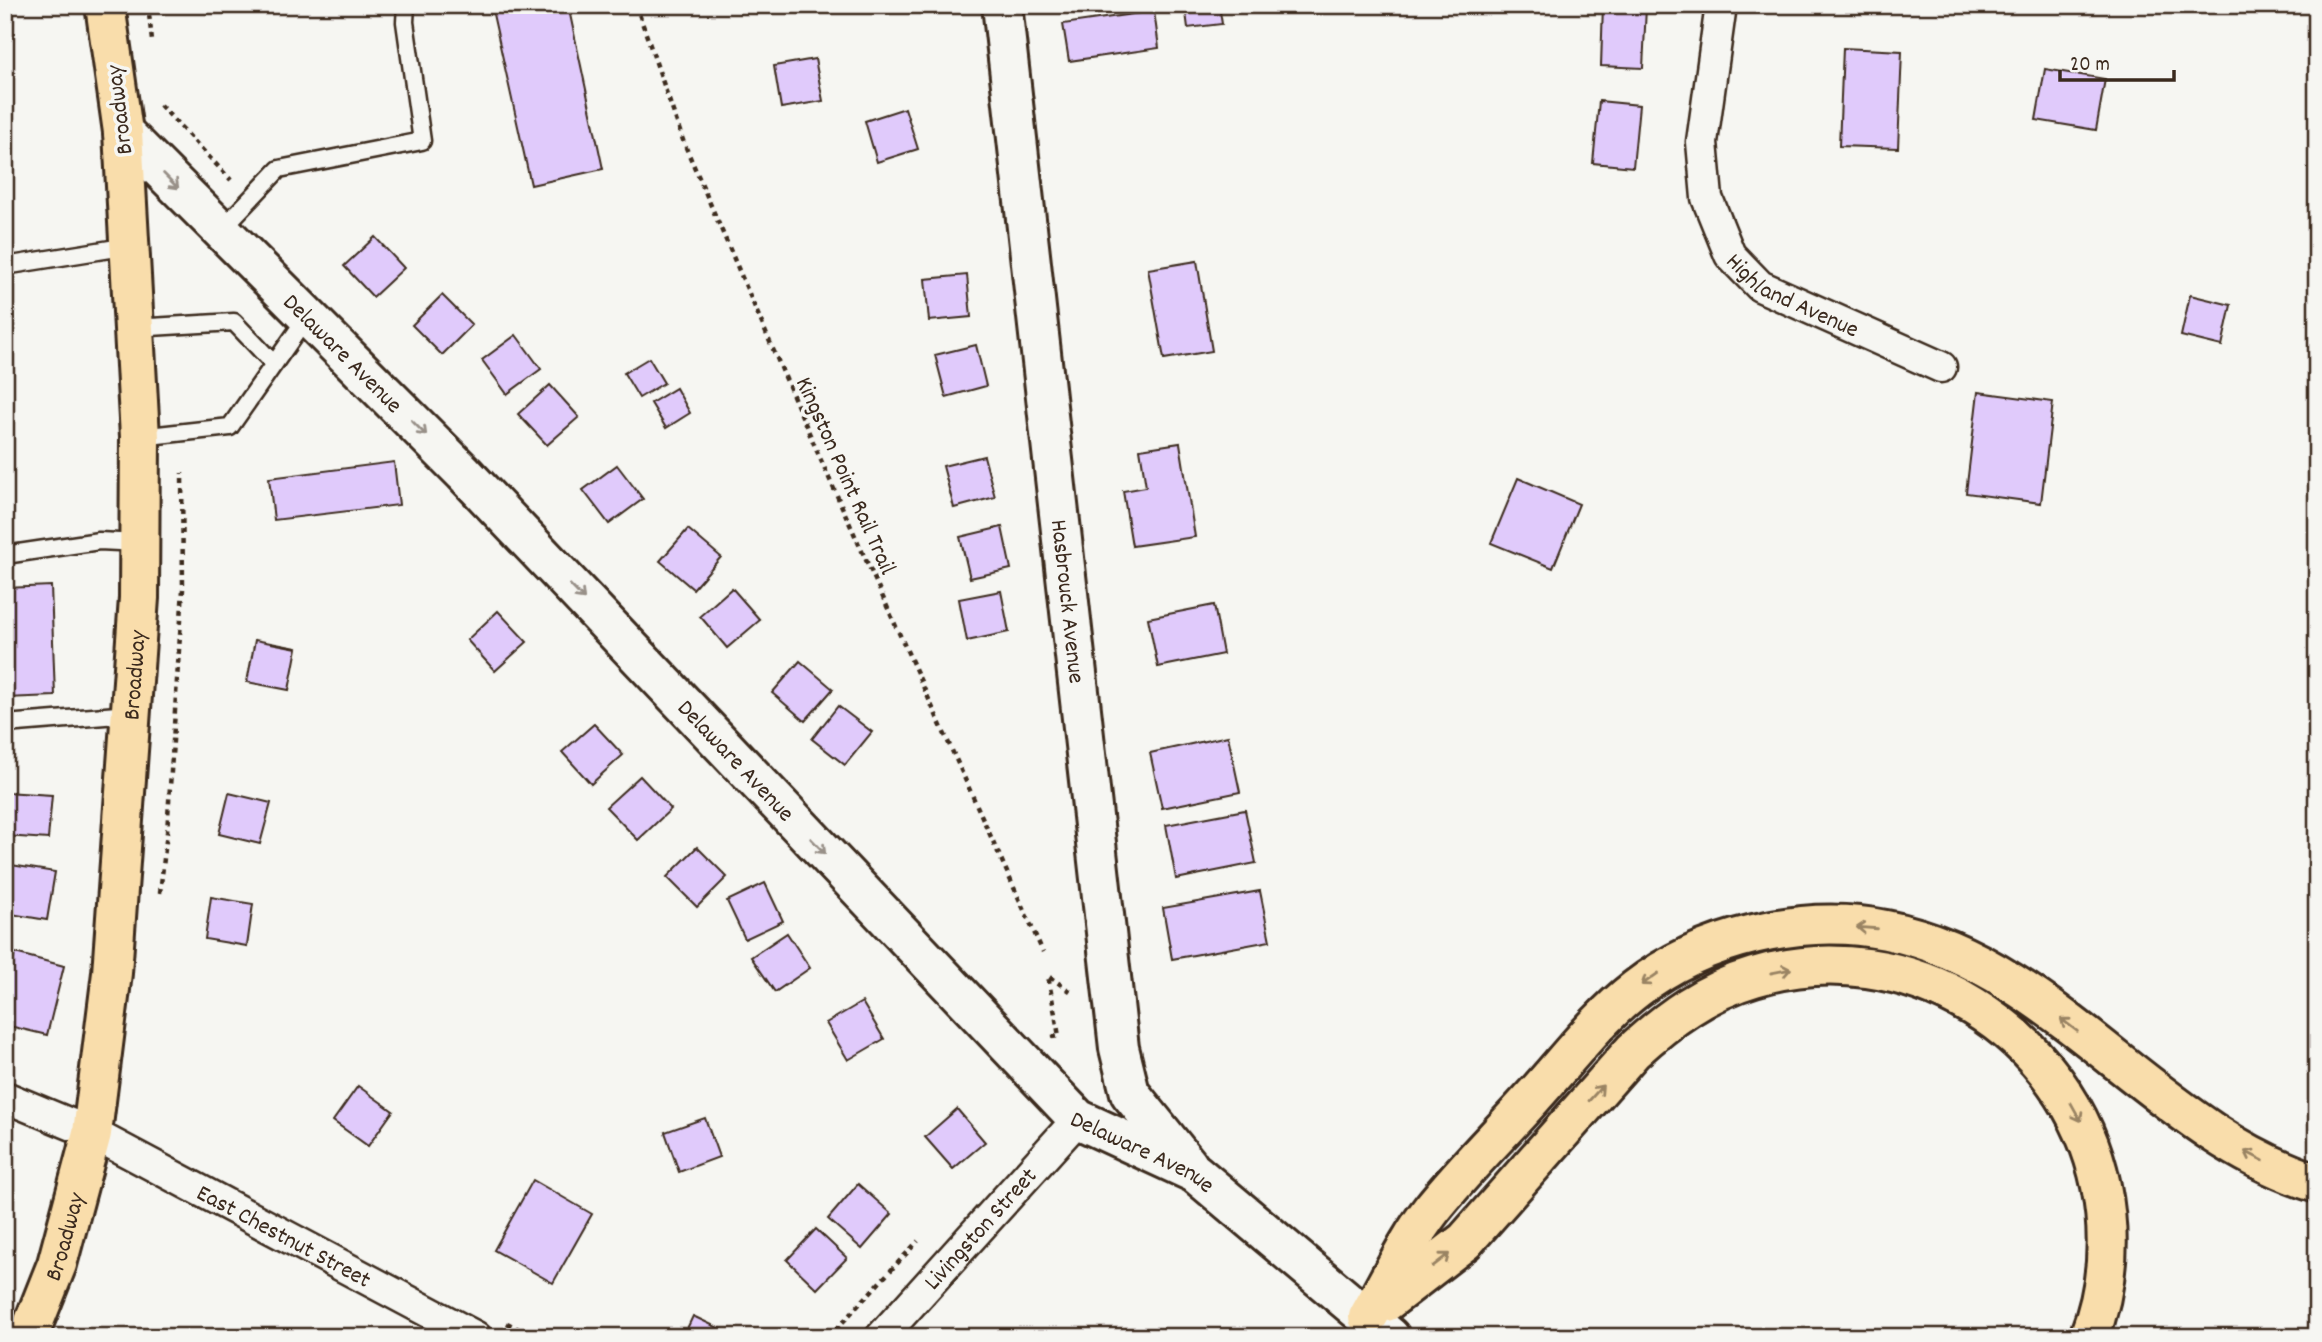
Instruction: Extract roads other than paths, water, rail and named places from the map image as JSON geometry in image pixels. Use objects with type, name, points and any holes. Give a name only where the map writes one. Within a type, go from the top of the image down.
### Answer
[{"type":"main road","name":"Broadway","points":[[28,1337],[57,1264],[92,1133],[112,974],[130,714],[139,543],[140,437],[123,132],[105,5]]},
{"type":"main road","name":"Hasbrouck Avenue","points":[[1002,5],[1119,1048],[1130,1093],[1195,1173]]},
{"type":"main road","name":"Delaware Avenue","points":[[123,132],[464,473],[1078,1119],[1195,1173],[1379,1327]]},
{"type":"main road","points":[[1379,1327],[1431,1210],[1603,1020],[1635,989],[1669,966],[1746,936],[1784,929],[1831,926],[1884,929],[1930,942],[1975,960],[2016,985],[2202,1124],[2249,1154],[2317,1183]]},
{"type":"main road","points":[[1379,1327],[1465,1241],[1633,1051],[1661,1025],[1691,1004],[1754,977],[1789,969],[1831,966],[1877,969],[1917,979],[1956,995],[1992,1017],[2027,1045],[2061,1085],[2083,1124],[2097,1168],[2107,1214],[2107,1263],[2098,1314],[2090,1337]]},
{"type":"street","name":"Highland Avenue","points":[[1721,5],[1702,142],[1707,198],[1730,255],[1759,286],[1941,367]]},
{"type":"street","name":"East Chestnut Street","points":[[5,1097],[92,1133],[487,1327]]},
{"type":"street","name":"Livingston Street","points":[[881,1337],[1078,1119]]},
{"type":"lane","points":[[221,230],[279,169],[422,141],[405,22],[406,5]]},
{"type":"lane","points":[[5,266],[129,246]]},
{"type":"lane","points":[[140,437],[230,427],[307,316]]},
{"type":"lane","points":[[134,328],[234,322],[274,364]]},
{"type":"lane","points":[[5,555],[99,541],[139,543]]},
{"type":"lane","points":[[5,724],[130,714]]}]
